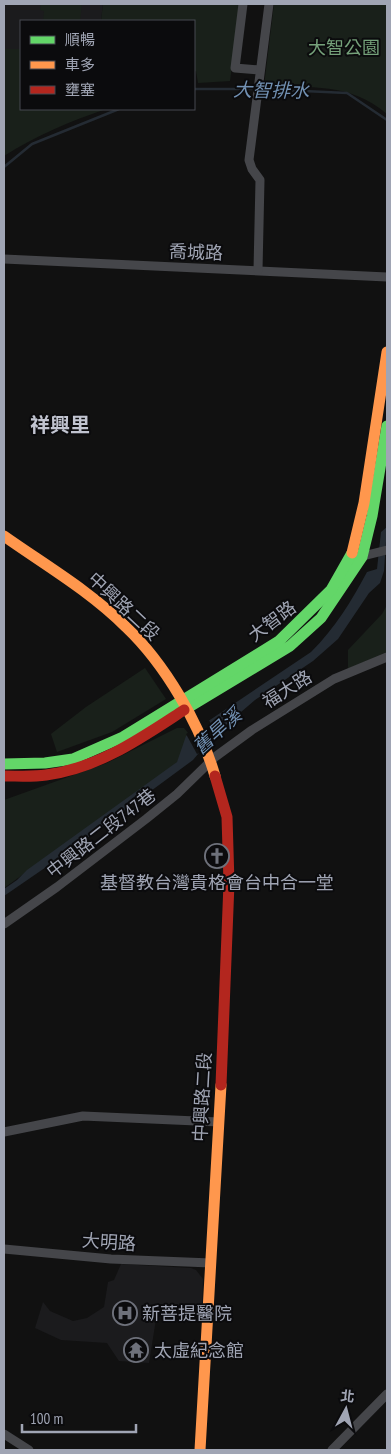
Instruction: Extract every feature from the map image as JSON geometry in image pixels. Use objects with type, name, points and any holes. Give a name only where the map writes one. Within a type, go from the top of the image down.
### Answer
[{"type":"street","points":[[243,4],[235,68],[260,75]]},
{"type":"street","points":[[258,270],[260,180],[252,169],[249,160],[269,4]]},
{"type":"street","name":"喬城路","points":[[4,259],[387,277]]},
{"type":"street","name":"大智路","points":[[357,556],[387,352]]},
{"type":"street","name":"大智路","points":[[4,776],[46,775],[98,761],[126,748],[185,704],[297,627],[331,590],[357,556],[372,516],[387,426]]},
{"type":"street","name":"中興路二段","points":[[4,536],[71,581],[127,627],[151,654],[185,704],[195,725],[211,761],[227,817],[229,882],[219,1122],[212,1263],[205,1310],[200,1450]]},
{"type":"street","points":[[357,556],[387,550]]},
{"type":"street","name":"福大路","points":[[211,761],[294,703],[334,679],[387,656]]},
{"type":"street","name":"大智路","points":[[4,764],[45,764],[73,759],[122,737],[185,704]]},
{"type":"street","name":"中興路二段747巷","points":[[4,924],[38,901],[146,819],[177,794],[211,761]]},
{"type":"street","points":[[4,1132],[83,1116],[219,1122]]},
{"type":"street","name":"大明路","points":[[4,1249],[111,1259],[212,1263]]},
{"type":"street","points":[[332,1450],[387,1394]]},
{"type":"street","points":[[4,1434],[29,1450]]},
{"type":"shaded area","points":[[4,4],[103,4],[101,20],[20,20],[20,49],[4,49]]},
{"type":"shaded area","name":"新菩提醫院","points":[[121,1264],[191,1268],[196,1270],[203,1279],[202,1310],[198,1314],[157,1313],[149,1363],[119,1361],[107,1343],[61,1340],[35,1328],[43,1302],[50,1311],[73,1321],[87,1318],[104,1307],[108,1282],[114,1280]]},
{"type":"green space","points":[[41,4],[82,4],[80,20],[43,20],[44,11],[40,10]]},
{"type":"green space","points":[[103,4],[240,4],[230,81],[198,83],[195,72],[195,20],[101,20]]},
{"type":"green space","name":"大智公園","points":[[274,4],[387,4],[387,114],[359,96],[344,92],[313,87],[264,86]]},
{"type":"green space","points":[[4,49],[20,49],[20,110],[103,110],[28,142],[4,156]]},
{"type":"green space","points":[[387,605],[387,652],[348,669],[348,650],[382,614]]},
{"type":"green space","points":[[145,668],[166,699],[112,732],[57,752],[51,734],[86,707]]},
{"type":"green space","points":[[177,728],[184,728],[189,734],[187,752],[168,771],[4,888],[4,800],[107,763]]},
{"type":"water","name":"舊旱溪","points":[[387,527],[384,571],[380,583],[369,593],[338,639],[313,661],[255,700],[213,736],[193,760],[68,852],[4,896],[4,889],[27,870],[177,762],[186,736],[311,652],[328,634],[342,614],[367,572],[377,569],[381,532]]},
{"type":"pier","points":[[209,720],[217,736],[205,750],[197,754],[186,734]]},
{"type":"waterway","name":"大智排水","points":[[195,89],[255,89]]},
{"type":"waterway","name":"大智排水","points":[[260,89],[347,93],[387,120]]},
{"type":"waterway","name":"大智排水","points":[[4,167],[32,144],[117,110]]},
{"type":"traffic: fast","points":[[184,710],[290,646],[321,618],[362,557],[372,516],[387,426]]},
{"type":"traffic: fast","points":[[4,764],[45,763],[73,759],[123,737],[279,641],[331,590],[352,553]]},
{"type":"traffic: slow","points":[[352,553],[364,503],[387,352]]},
{"type":"traffic: slow","points":[[4,536],[98,602],[140,642],[180,696],[200,736],[215,776]]},
{"type":"traffic: slow","points":[[200,1450],[221,1085]]},
{"type":"traffic: jam","points":[[4,776],[46,775],[84,766],[119,750],[184,710]]},
{"type":"traffic: jam","points":[[215,776],[227,817],[229,883],[221,1085]]},
{"type":"place","name":"基督教台灣貴格會台中合一堂","points":[[217,856]]},
{"type":"place","name":"新菩提醫院","points":[[125,1313]]},
{"type":"place","name":"太虛紀念館","points":[[136,1350]]},
{"type":"district","name":"祥興里","points":[[60,425]]}]
